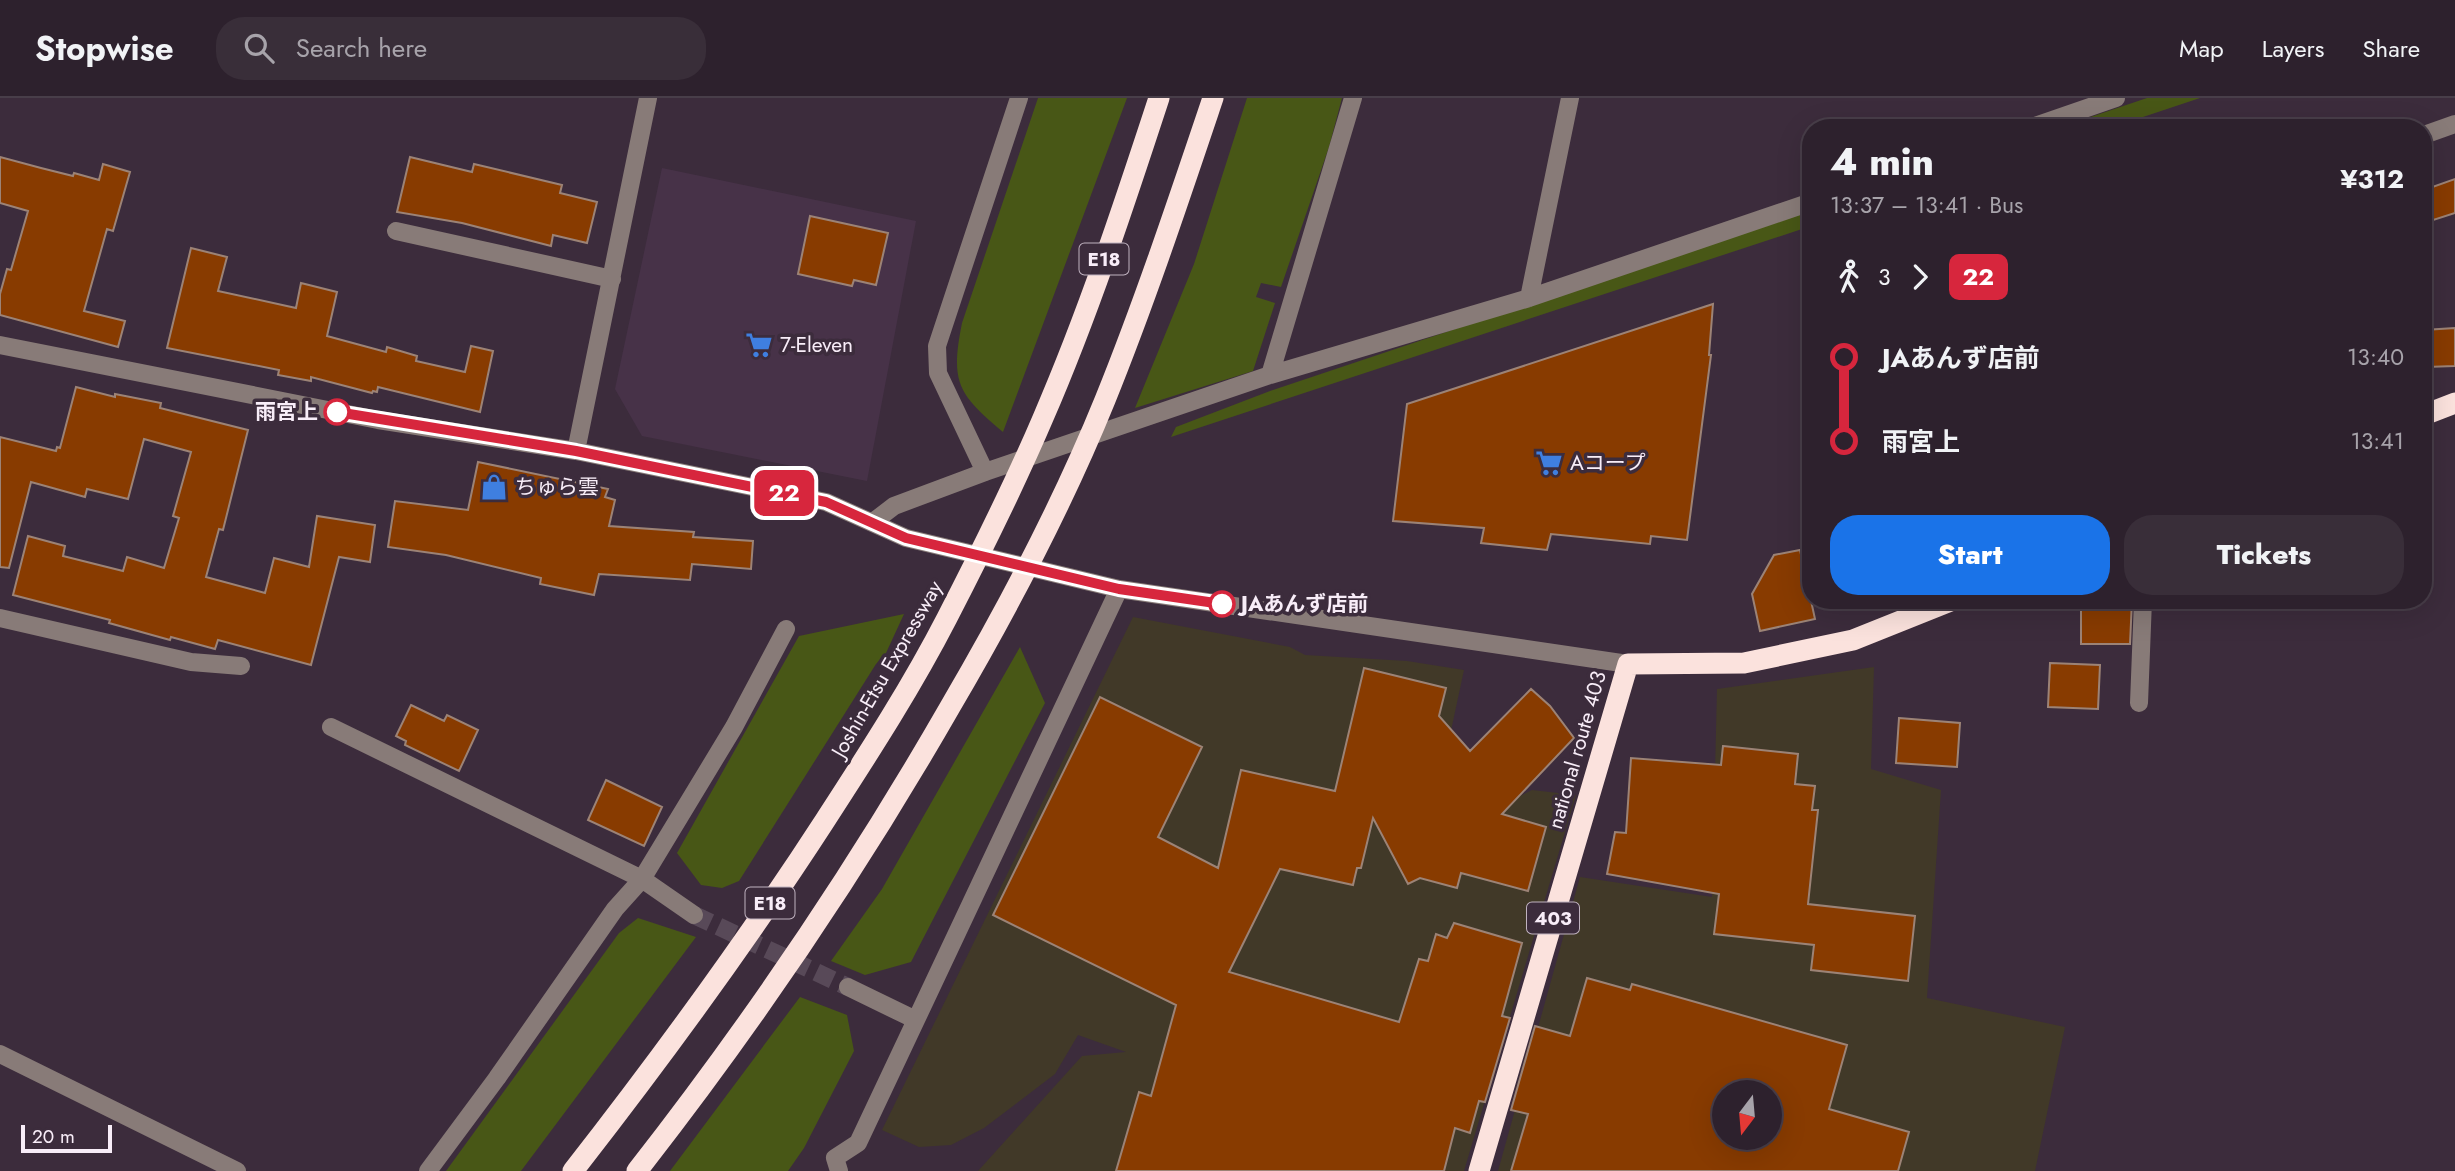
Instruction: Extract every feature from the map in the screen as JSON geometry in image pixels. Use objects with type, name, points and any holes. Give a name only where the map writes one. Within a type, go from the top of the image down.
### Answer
[{"type":"highway","name":"Joshin-Etsu Expressway","points":[[573,1171],[708,994],[784,883],[873,746],[945,621],[1044,417],[1122,211],[1159,98]]},
{"type":"highway","name":"E18","points":[[636,1171],[826,911],[911,776],[994,632],[1051,519],[1105,401],[1213,98]]},
{"type":"highway","points":[[2432,412],[2455,403]]},
{"type":"highway","name":"national route 403","points":[[1479,1171],[1628,664],[1744,663],[1853,640],[1930,609]]},
{"type":"street","points":[[576,451],[648,98]]},
{"type":"street","points":[[985,472],[938,373],[937,346],[1019,98]]},
{"type":"street","points":[[1270,376],[1353,98]]},
{"type":"street","points":[[1529,298],[1570,98]]},
{"type":"street","points":[[2055,119],[2116,98]]},
{"type":"street","points":[[2432,132],[2455,124]]},
{"type":"street","points":[[873,522],[894,506],[985,472],[1270,376],[1529,298],[1802,205]]},
{"type":"street","points":[[396,231],[612,279]]},
{"type":"street","points":[[0,345],[378,419],[576,451],[826,502],[906,538],[1119,589],[1628,664]]},
{"type":"street","points":[[837,1164],[858,1143],[1119,589]]},
{"type":"street","points":[[2139,703],[2143,609]]},
{"type":"street","points":[[0,618],[191,662],[241,666]]},
{"type":"street","points":[[428,1171],[498,1078],[615,909],[642,879],[734,727],[786,629]]},
{"type":"street","points":[[331,727],[642,879],[694,915]]},
{"type":"street","points":[[848,987],[916,1020]]},
{"type":"street","points":[[0,1054],[237,1171]]},
{"type":"shaded area","name":"7-Eleven","points":[[662,168],[916,221],[867,481],[642,436],[615,389]]},
{"type":"shaded area","points":[[1133,617],[1290,647],[1305,655],[1407,661],[1464,670],[1437,796],[1468,822],[1532,790],[1576,795],[1464,1171],[978,1171],[1082,1056],[1126,1052],[1078,1035],[1055,1074],[984,1128],[951,1145],[919,1147],[882,1130]]},
{"type":"shaded area","points":[[1874,667],[1871,769],[1941,790],[1927,998],[2065,1027],[2035,1171],[1498,1171],[1580,877],[1712,897],[1717,689]]},
{"type":"green space","points":[[1038,98],[1127,98],[1003,432],[976,407],[961,386],[957,360],[958,343],[962,323]]},
{"type":"green space","points":[[1247,98],[1342,98],[1329,147],[1281,287],[1261,283],[1256,297],[1275,303],[1253,371],[1135,408],[1194,264]]},
{"type":"green space","points":[[2147,98],[2200,98],[2137,119],[2085,119]]},
{"type":"green space","points":[[1802,213],[1802,229],[1171,437],[1176,427],[1270,391]]},
{"type":"green space","points":[[904,614],[886,653],[876,664],[739,881],[722,888],[701,885],[677,853],[799,636]]},
{"type":"green space","points":[[1020,647],[1045,703],[911,962],[865,975],[831,961],[882,889]]},
{"type":"green space","points":[[638,918],[696,937],[521,1171],[446,1171],[619,933]]},
{"type":"green space","points":[[800,997],[847,1015],[854,1051],[804,1148],[788,1171],[670,1171]]},
{"type":"building","points":[[0,157],[99,180],[103,164],[130,172],[113,231],[107,229],[84,311],[125,321],[118,347],[0,315],[0,294],[7,269],[11,270],[28,211],[0,203]]},
{"type":"building","points":[[410,157],[472,172],[474,164],[562,185],[560,193],[597,202],[587,243],[553,235],[551,246],[462,223],[397,212]]},
{"type":"building","points":[[2455,179],[2455,213],[2432,220],[2432,187]]},
{"type":"building","name":"7-Eleven","points":[[810,216],[888,233],[876,285],[854,280],[852,286],[798,274]]},
{"type":"building","points":[[191,248],[227,257],[218,291],[296,308],[301,283],[337,292],[327,336],[386,352],[387,347],[417,356],[416,361],[465,372],[471,346],[493,351],[480,412],[378,387],[377,392],[372,393],[311,377],[311,381],[278,375],[279,370],[167,348]]},
{"type":"building","name":"Aコープ","points":[[1713,304],[1711,355],[1687,540],[1651,536],[1650,544],[1551,534],[1547,550],[1481,543],[1484,528],[1393,521],[1407,404]]},
{"type":"building","points":[[2455,328],[2455,366],[2432,367],[2432,329]]},
{"type":"building","points":[[76,387],[115,397],[115,394],[161,403],[160,408],[248,430],[223,530],[219,529],[206,577],[265,593],[274,558],[309,567],[317,516],[375,525],[370,562],[339,557],[311,665],[218,640],[215,649],[171,637],[170,640],[109,623],[110,620],[13,595],[28,536],[65,546],[63,556],[123,571],[127,557],[164,568],[179,518],[173,516],[191,452],[144,439],[128,499],[87,489],[85,497],[31,482],[9,568],[0,567],[0,437],[56,451],[57,447],[60,448]]},
{"type":"building","points":[[478,462],[608,489],[605,497],[615,500],[609,526],[694,532],[693,537],[753,541],[751,569],[692,564],[690,580],[599,574],[594,595],[540,584],[541,578],[446,555],[388,547],[395,501],[468,510]]},
{"type":"building","points":[[1800,550],[1802,609],[1813,609],[1815,619],[1760,631],[1752,594],[1774,555]]},
{"type":"building","points":[[2081,609],[2132,609],[2130,644],[2081,644]]},
{"type":"building","points":[[2050,663],[2100,665],[2098,709],[2048,707]]},
{"type":"building","points":[[1364,668],[1446,688],[1439,716],[1470,751],[1531,689],[1550,706],[1574,738],[1502,814],[1546,827],[1528,891],[1461,873],[1457,888],[1420,878],[1408,884],[1373,818],[1361,868],[1357,868],[1353,885],[1280,869],[1229,972],[1399,1022],[1419,959],[1428,961],[1436,934],[1447,938],[1454,923],[1522,943],[1502,1016],[1510,1018],[1485,1102],[1479,1101],[1470,1133],[1455,1128],[1444,1171],[1116,1171],[1139,1092],[1151,1096],[1176,1005],[993,915],[1100,697],[1202,747],[1158,837],[1218,868],[1241,770],[1335,791]]},
{"type":"building","points":[[411,705],[444,721],[447,715],[478,730],[459,771],[405,745],[406,741],[396,736]]},
{"type":"building","points":[[1899,718],[1960,723],[1957,767],[1896,763]]},
{"type":"building","points":[[1723,746],[1798,754],[1795,784],[1815,786],[1812,810],[1818,810],[1808,904],[1915,916],[1908,981],[1811,970],[1814,945],[1714,934],[1719,894],[1607,874],[1615,832],[1626,833],[1631,758],[1721,765]]},
{"type":"building","points":[[606,780],[662,807],[644,846],[588,820]]},
{"type":"building","points":[[1587,978],[1630,990],[1632,984],[1847,1045],[1829,1109],[1909,1132],[1898,1171],[1511,1171],[1528,1114],[1511,1110],[1535,1026],[1570,1036]]},
{"type":"tunnel","points":[[694,915],[848,987]]},
{"type":"bus line","name":"22","points":[[337,412],[576,451],[826,502],[906,538],[1119,589],[1222,604]]},
{"type":"place","name":"7-Eleven","points":[[759,345]]},
{"type":"place","name":"雨宮上","points":[[337,412]]},
{"type":"place","name":"Aコープ","points":[[1549,463]]},
{"type":"place","name":"ちゅら雲","points":[[494,487]]},
{"type":"place","name":"JAあんず店前","points":[[1222,604]]}]
